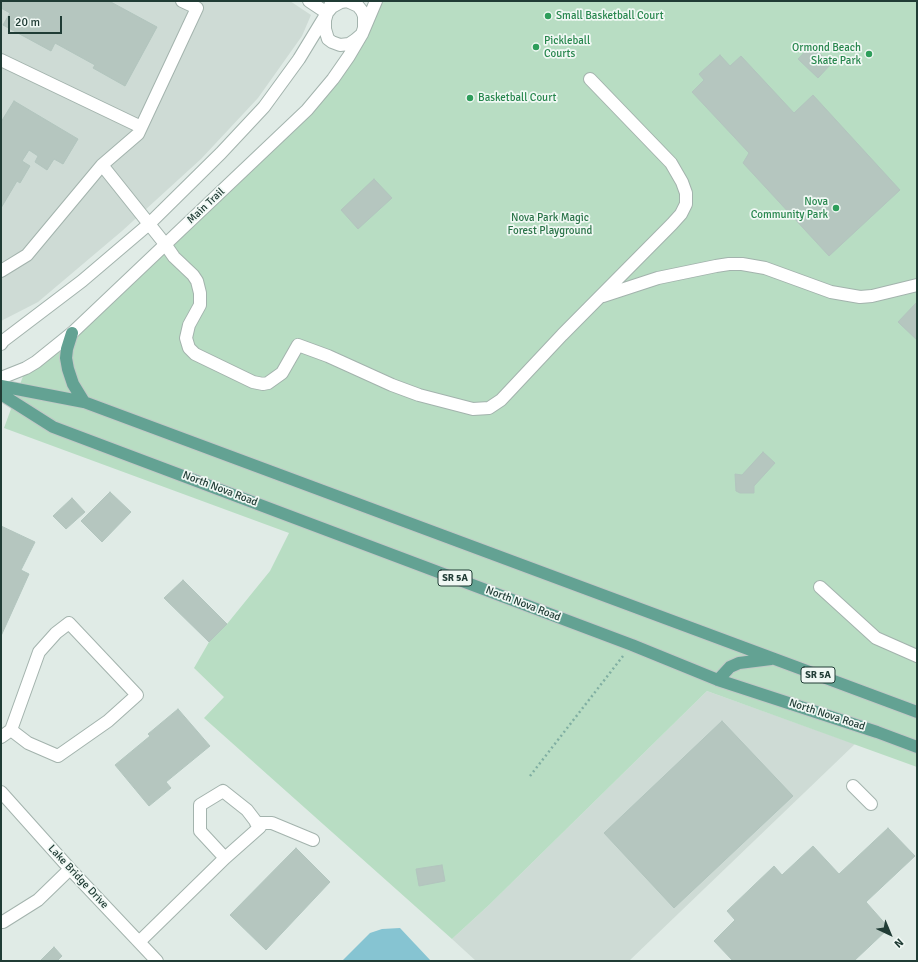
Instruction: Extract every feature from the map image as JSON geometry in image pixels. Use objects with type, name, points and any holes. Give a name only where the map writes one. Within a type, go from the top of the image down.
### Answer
[{"type":"main road","points":[[72,333],[66,358],[73,384],[84,402]]},
{"type":"main road","name":"SR 5A","points":[[1,386],[84,402],[917,712]]},
{"type":"main road","name":"North Nova Road","points":[[1,394],[53,427],[632,645],[718,680],[877,732],[917,747]]},
{"type":"main road","points":[[718,680],[730,667],[740,663],[775,659]]},
{"type":"street","points":[[1,271],[27,255],[102,165],[138,134],[197,8],[182,1]]},
{"type":"street","points":[[310,1],[327,13]]},
{"type":"street","points":[[1,344],[2,341],[82,281],[149,224],[221,153],[264,108],[299,59],[327,13],[332,7],[341,2],[352,2],[358,6],[364,16],[362,34],[355,40],[345,45],[335,44],[328,39],[325,29],[325,20],[327,13],[332,1]]},
{"type":"street","name":"Main Trail","points":[[1,378],[13,374],[36,362],[72,333],[307,110],[333,79],[362,34],[376,1]]},
{"type":"street","points":[[1,60],[141,127]]},
{"type":"street","points":[[102,165],[174,256],[194,275],[199,287],[200,305],[187,331],[186,338],[189,348],[200,357],[259,383],[268,383],[282,373],[298,345],[328,356],[392,385],[419,394],[473,409],[489,408],[495,405],[506,395],[562,335],[681,214],[686,204],[686,193],[682,182],[671,163],[590,79]]},
{"type":"street","points":[[600,297],[658,278],[729,264],[742,264],[765,268],[831,292],[854,296],[872,296],[917,285]]},
{"type":"street","points":[[820,587],[876,638],[917,656]]},
{"type":"street","points":[[1,737],[11,730],[39,652],[56,632],[69,623],[137,695],[108,721],[58,756],[28,743],[11,730]]},
{"type":"street","points":[[853,786],[871,804]]},
{"type":"street","points":[[139,942],[225,858],[260,827],[247,810],[223,791],[200,805],[200,831],[225,858]]},
{"type":"street","name":"Lake Bridge Drive","points":[[1,792],[70,869],[157,961]]},
{"type":"street","points":[[256,822],[272,823],[313,840]]},
{"type":"street","points":[[1,922],[38,900],[70,869]]},
{"type":"path","points":[[530,776],[632,645]]},
{"type":"shaded area","points":[[1,1],[290,1],[311,15],[302,36],[258,98],[201,159],[122,231],[38,302],[1,321]]},
{"type":"shaded area","points":[[707,691],[855,744],[629,961],[476,961],[452,939],[489,905]]},
{"type":"green space","name":"Nova Community Park","points":[[376,1],[917,1],[917,767],[707,691],[489,905],[452,939],[204,718],[224,697],[194,668],[209,642],[227,624],[270,571],[289,533],[4,428],[26,368],[320,96]]},
{"type":"water","points":[[400,928],[431,961],[342,961],[370,933],[382,929]]},
{"type":"building","points":[[1,1],[109,1],[157,27],[125,86],[93,68],[95,65],[55,43],[51,51],[3,25],[10,13],[1,8]]},
{"type":"building","points":[[811,45],[831,64],[818,78],[798,59]]},
{"type":"building","points":[[720,55],[730,66],[741,56],[794,113],[813,95],[900,190],[829,256],[743,163],[749,153],[692,92],[704,80],[699,74]]},
{"type":"building","points":[[14,101],[78,139],[63,164],[54,159],[47,170],[35,162],[38,156],[29,150],[22,161],[30,166],[20,183],[17,181],[1,208],[1,122]]},
{"type":"building","points":[[374,179],[392,198],[358,229],[341,210]]},
{"type":"building","points":[[917,302],[917,340],[898,322]]},
{"type":"building","points":[[763,452],[775,463],[754,486],[754,493],[740,493],[736,491],[735,474],[742,475]]},
{"type":"building","points":[[110,492],[131,512],[102,542],[81,521]]},
{"type":"building","points":[[72,498],[85,512],[66,529],[53,516]]},
{"type":"building","points":[[1,526],[35,542],[21,570],[29,574],[1,636]]},
{"type":"building","points":[[183,580],[227,624],[209,642],[164,598]]},
{"type":"building","points":[[178,709],[210,746],[166,782],[171,788],[149,806],[115,765],[150,736],[148,734]]},
{"type":"building","points":[[722,721],[793,796],[674,908],[604,833]]},
{"type":"building","points":[[888,828],[915,856],[866,902],[889,928],[854,961],[733,961],[714,941],[735,920],[727,911],[774,866],[782,875],[813,846],[839,874]]},
{"type":"building","points":[[296,848],[330,882],[266,950],[230,915]]},
{"type":"building","points":[[442,865],[445,881],[419,886],[416,869]]},
{"type":"building","points":[[54,947],[62,956],[57,961],[40,961]]},
{"type":"place","name":"Small Basketball Court","points":[[548,16]]},
{"type":"place","name":"Pickleball Courts","points":[[536,47]]},
{"type":"place","name":"Ormond Beach Skate Park","points":[[869,54]]},
{"type":"place","name":"Basketball Court","points":[[470,98]]},
{"type":"place","name":"Nova Community Park","points":[[836,208]]},
{"type":"park label","name":"Nova Park Magic Forest Playground","points":[[550,224]]}]
